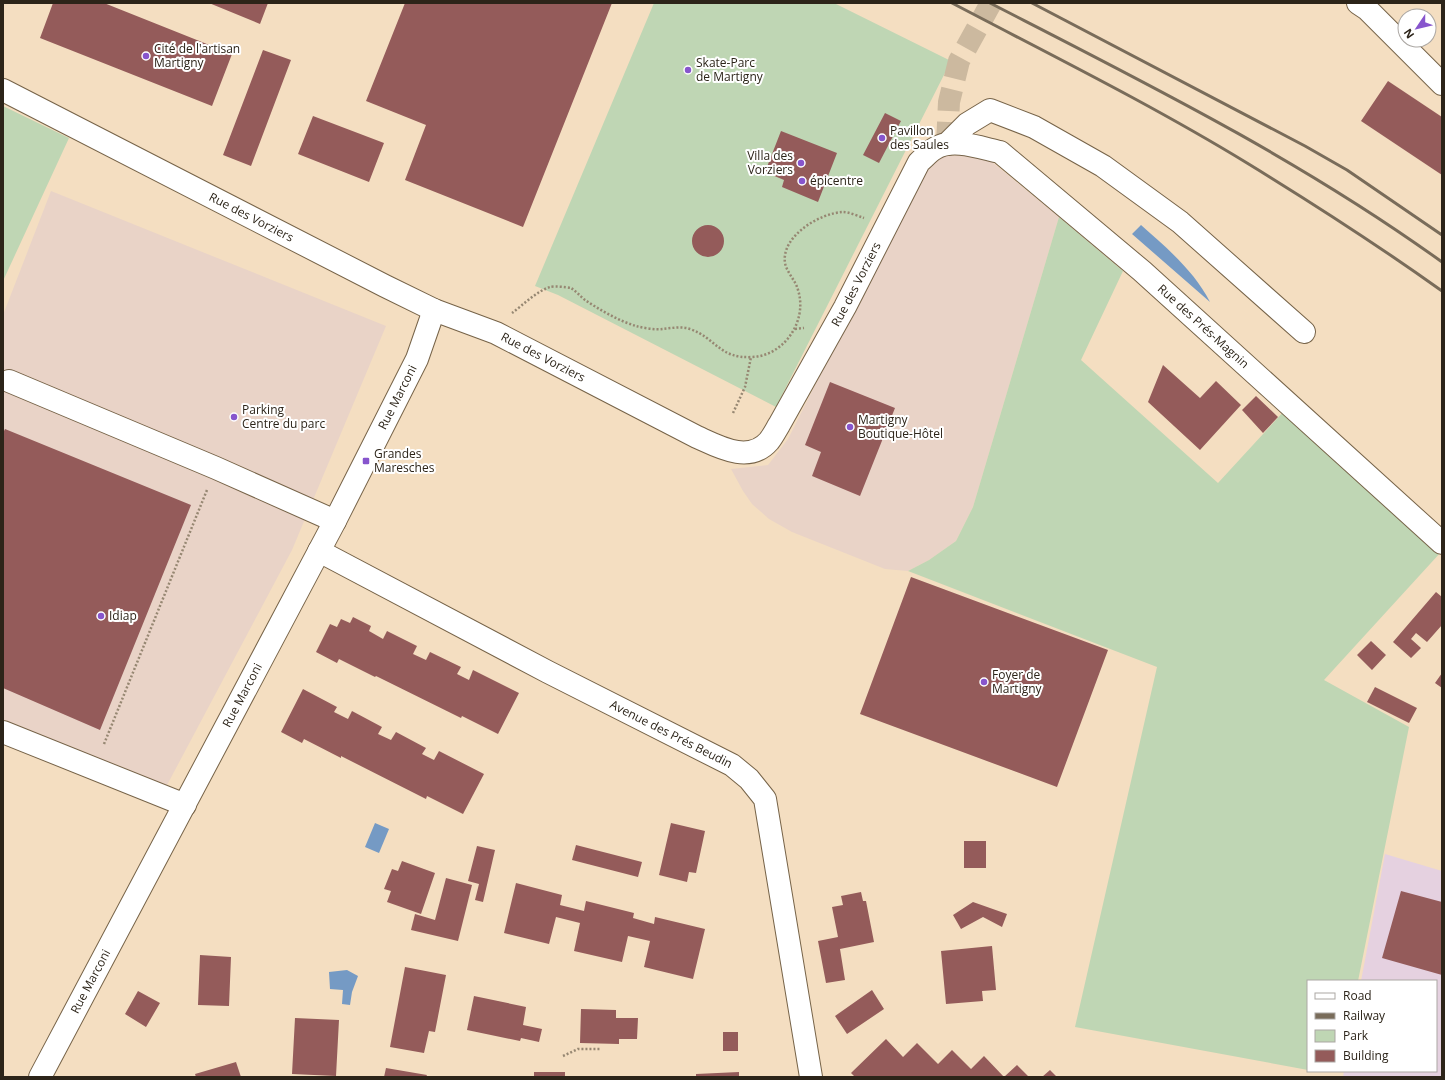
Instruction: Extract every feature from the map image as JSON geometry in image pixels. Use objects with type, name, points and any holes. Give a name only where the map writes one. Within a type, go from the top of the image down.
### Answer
[{"type":"street","points":[[1358,3],[1367,9],[1442,84]]},
{"type":"street","name":"Rue des Vorziers","points":[[3,90],[434,310],[496,333],[726,451],[747,453],[769,442],[845,307],[919,162],[934,148],[947,144]]},
{"type":"street","points":[[947,144],[967,124],[990,110],[1034,127],[1103,166],[1180,222],[1304,332]]},
{"type":"street","name":"Rue des Prés-Magnin","points":[[947,144],[970,145],[1000,152],[1142,271],[1442,543]]},
{"type":"street","name":"Rue Marconi","points":[[40,1077],[335,521],[417,359],[434,310]]},
{"type":"street","points":[[9,381],[216,468],[335,521]]},
{"type":"street","name":"Avenue des Prés Beudin","points":[[319,551],[548,672],[732,765],[749,779],[765,799],[810,1077]]},
{"type":"street","points":[[3,732],[185,805]]},
{"type":"path","points":[[511,314],[550,287],[570,288],[586,301],[613,316],[636,326],[661,329],[689,329],[700,334],[720,350],[732,356],[764,356],[784,344],[795,329],[801,304],[798,290],[785,263],[786,254],[795,235],[810,223],[822,217],[844,212],[869,220],[884,229]]},
{"type":"path","points":[[733,413],[744,387],[751,357]]},
{"type":"path","points":[[104,744],[216,468]]},
{"type":"path","points":[[563,1056],[578,1048],[600,1049]]},
{"type":"shaded area","points":[[961,155],[991,161],[1059,217],[973,507],[956,541],[929,560],[908,571],[885,569],[792,532],[769,519],[752,504],[731,469],[768,465],[788,439],[858,299],[923,177],[931,165],[945,156]]},
{"type":"shaded area","points":[[51,191],[386,326],[292,550],[158,802],[3,739],[3,315]]},
{"type":"shaded area","points":[[1385,854],[1442,871],[1442,1077],[1343,1077],[1344,1072],[1437,1072],[1437,980],[1361,980]]},
{"type":"green space","points":[[654,3],[834,3],[951,61],[776,407],[558,295],[535,286]]},
{"type":"green space","points":[[3,106],[69,138],[3,281]]},
{"type":"green space","points":[[1059,217],[1123,271],[1081,360],[1218,483],[1285,410],[1441,552],[1324,680],[1409,727],[1358,980],[1307,980],[1307,1070],[1075,1027],[1157,667],[908,571],[929,560],[956,541],[973,507]]},
{"type":"water","points":[[1141,225],[1170,251],[1188,270],[1204,291],[1210,302],[1132,234]]},
{"type":"water","points":[[375,823],[389,829],[379,853],[365,847]]},
{"type":"water","points":[[347,970],[358,976],[352,992],[350,1005],[342,1004],[343,990],[330,989],[329,972]]},
{"type":"building","points":[[53,3],[104,3],[232,54],[212,106],[40,38]]},
{"type":"building","points":[[209,3],[268,3],[260,24]]},
{"type":"building","points":[[405,3],[612,3],[523,227],[405,180],[426,125],[366,101]]},
{"type":"building","points":[[263,50],[291,60],[251,166],[223,155]]},
{"type":"building","points":[[1388,81],[1442,117],[1442,175],[1361,121]]},
{"type":"building","name":"Pavillon des Saules","points":[[885,113],[901,121],[879,163],[863,155]]},
{"type":"building","points":[[313,116],[384,143],[369,182],[298,154]]},
{"type":"building","name":"Villa des Vorziers","points":[[781,131],[837,153],[818,202],[782,187],[784,180],[765,172]]},
{"type":"building","points":[[708,225],[714,226],[721,232],[724,241],[723,247],[717,254],[708,257],[702,256],[695,250],[692,241],[693,235],[699,228]]},
{"type":"building","points":[[1163,365],[1200,398],[1216,381],[1241,405],[1200,450],[1148,402]]},
{"type":"building","name":"Martigny Boutique-Hôtel","points":[[830,382],[895,408],[860,496],[812,476],[821,452],[805,445]]},
{"type":"building","points":[[1256,396],[1278,417],[1263,433],[1242,410]]},
{"type":"building","points":[[5,429],[191,505],[100,730],[3,688],[3,433]]},
{"type":"building","name":"Foyer de Martigny","points":[[911,577],[1108,650],[1057,787],[860,714]]},
{"type":"building","points":[[1436,592],[1442,597],[1442,625],[1427,642],[1416,633],[1411,639],[1421,648],[1411,658],[1393,642]]},
{"type":"building","points":[[353,617],[371,626],[369,631],[383,639],[387,631],[417,646],[413,654],[426,660],[430,652],[461,667],[457,674],[469,680],[473,670],[519,693],[498,734],[462,716],[461,718],[339,659],[337,663],[316,652],[330,624],[337,627],[341,619],[350,623]]},
{"type":"building","points":[[1371,641],[1386,655],[1372,670],[1357,655]]},
{"type":"building","points":[[1442,673],[1442,688],[1435,683]]},
{"type":"building","points":[[1375,687],[1417,708],[1409,723],[1367,702]]},
{"type":"building","points":[[303,689],[337,707],[334,712],[348,719],[352,711],[382,727],[378,734],[391,740],[396,732],[426,748],[422,754],[434,760],[439,751],[484,774],[463,814],[427,796],[426,799],[304,739],[302,743],[281,732]]},
{"type":"building","points":[[671,823],[705,831],[696,873],[689,872],[687,882],[659,875]]},
{"type":"building","points":[[964,841],[986,841],[986,868],[964,868]]},
{"type":"building","points":[[576,845],[642,862],[638,877],[572,860]]},
{"type":"building","points":[[477,846],[495,850],[483,902],[475,900],[479,884],[468,881]]},
{"type":"building","points":[[402,861],[435,873],[421,914],[387,902],[391,891],[384,889],[392,869],[398,871]]},
{"type":"building","points":[[446,878],[472,885],[458,941],[411,930],[415,914],[435,920]]},
{"type":"building","points":[[516,883],[562,895],[560,905],[584,911],[586,901],[634,913],[633,918],[654,924],[655,917],[705,929],[693,979],[644,967],[650,941],[628,936],[622,962],[574,951],[580,923],[556,917],[549,944],[504,933]]},
{"type":"building","points":[[1401,891],[1442,902],[1442,975],[1382,958]]},
{"type":"building","points":[[861,892],[863,901],[866,901],[874,942],[840,949],[845,980],[826,983],[818,941],[838,937],[832,907],[843,905],[841,896]]},
{"type":"building","points":[[973,902],[1007,914],[1002,927],[983,917],[961,929],[953,915]]},
{"type":"building","points":[[992,946],[996,990],[982,991],[983,1001],[946,1004],[941,951]]},
{"type":"building","points":[[200,955],[231,957],[229,1006],[198,1005]]},
{"type":"building","points":[[405,967],[446,975],[435,1032],[429,1031],[424,1053],[390,1047]]},
{"type":"building","points":[[872,990],[884,1009],[847,1034],[835,1016]]},
{"type":"building","points":[[138,991],[160,1003],[146,1027],[125,1014]]},
{"type":"building","points":[[474,996],[526,1007],[523,1025],[542,1029],[539,1042],[521,1038],[520,1041],[467,1030]]},
{"type":"building","points":[[581,1009],[616,1010],[616,1018],[638,1018],[637,1039],[619,1039],[619,1044],[580,1043]]},
{"type":"building","points":[[295,1018],[339,1020],[336,1076],[292,1074]]},
{"type":"building","points":[[723,1032],[738,1032],[738,1051],[723,1051]]},
{"type":"building","points":[[886,1039],[903,1057],[917,1043],[938,1064],[952,1050],[971,1069],[984,1056],[1004,1077],[855,1077],[851,1073]]},
{"type":"building","points":[[236,1062],[241,1077],[196,1077],[195,1074]]},
{"type":"building","points":[[1017,1065],[1029,1077],[1004,1077]]},
{"type":"building","points":[[386,1068],[427,1075],[426,1077],[384,1077]]},
{"type":"building","points":[[1050,1070],[1057,1077],[1042,1077]]},
{"type":"building","points":[[534,1072],[565,1072],[565,1077],[534,1077]]},
{"type":"building","points":[[739,1072],[739,1077],[696,1077],[696,1074]]},
{"type":"tunnel","points":[[947,144],[949,102],[959,61],[991,3]]},
{"type":"railway","points":[[952,3],[1175,121],[1247,163],[1322,210],[1442,291]]},
{"type":"railway","points":[[990,3],[1106,62],[1278,156],[1334,190],[1442,262]]},
{"type":"railway","points":[[1032,3],[1305,146],[1347,170],[1442,235]]},
{"type":"place","name":"Cité de l'artisan Martigny","points":[[146,56]]},
{"type":"place","name":"Skate-Parc de Martigny","points":[[688,70]]},
{"type":"place","name":"Pavillon des Saules","points":[[882,138]]},
{"type":"place","name":"Villa des Vorziers","points":[[801,163]]},
{"type":"place","name":"épicentre","points":[[802,181]]},
{"type":"place","name":"Parking Centre du parc","points":[[234,417]]},
{"type":"place","name":"Martigny Boutique-Hôtel","points":[[850,427]]},
{"type":"place","name":"Grandes Maresches","points":[[366,461]]},
{"type":"place","name":"Idiap","points":[[101,616]]},
{"type":"place","name":"Foyer de Martigny","points":[[984,682]]}]
